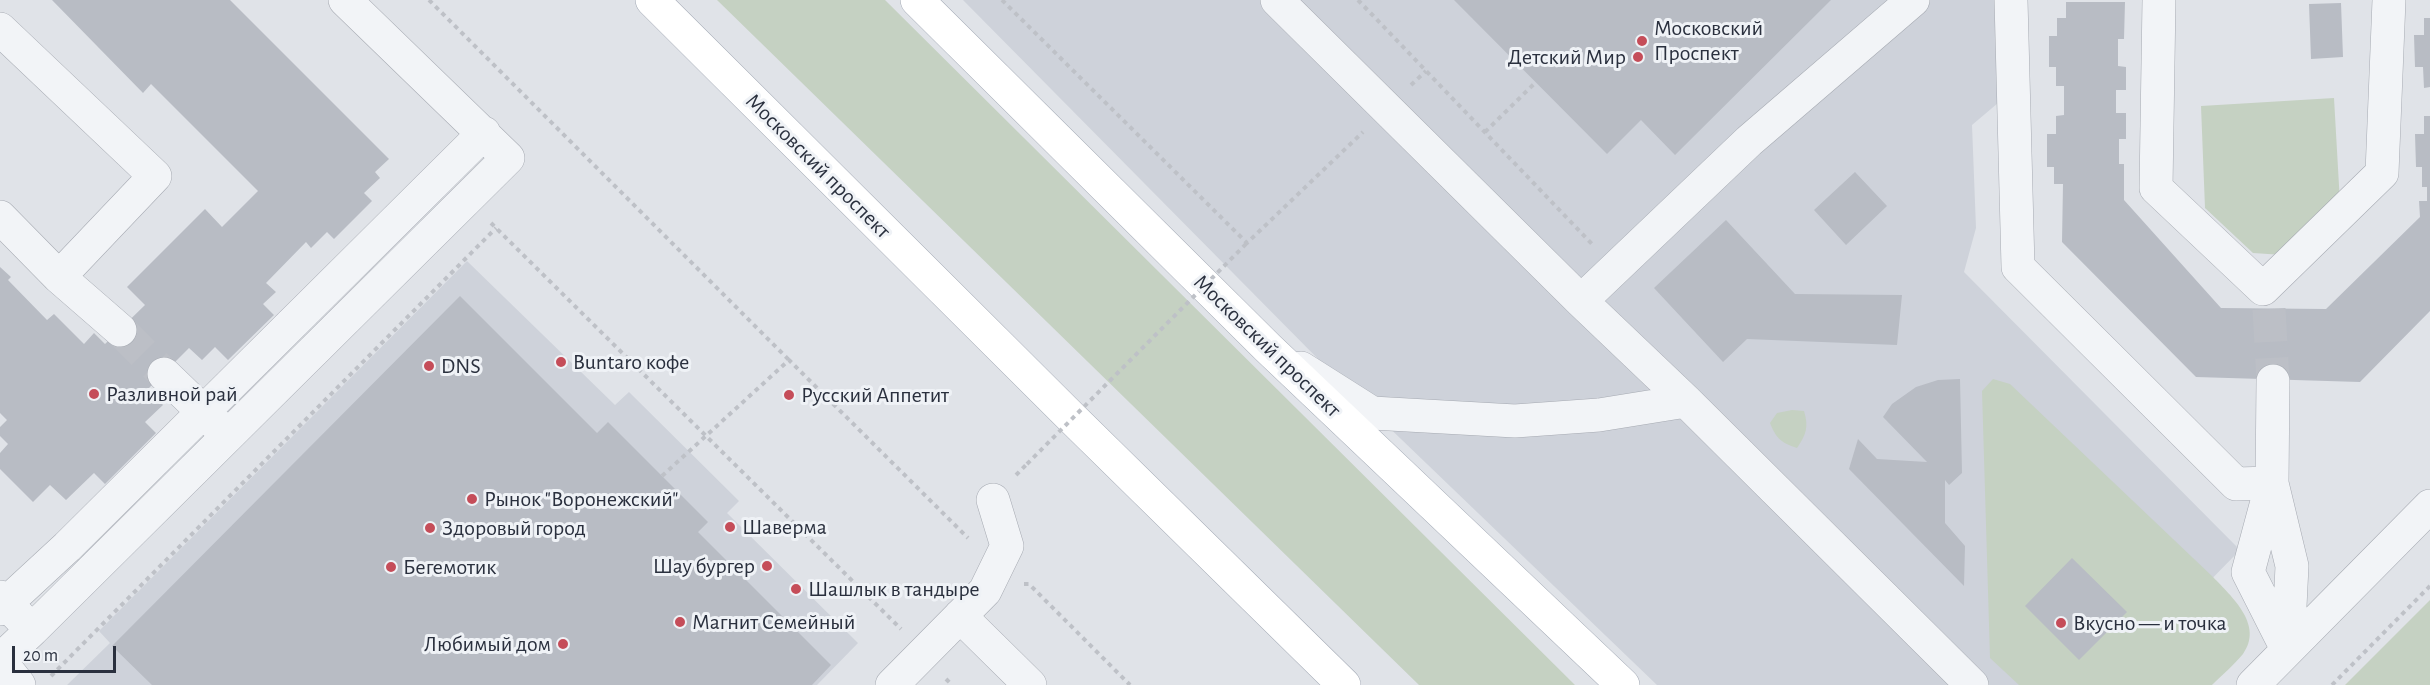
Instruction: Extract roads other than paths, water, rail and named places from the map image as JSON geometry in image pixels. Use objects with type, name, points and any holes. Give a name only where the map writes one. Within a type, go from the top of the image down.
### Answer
[{"type":"main road","name":"Московский проспект","points":[[652,0],[1344,685]]},
{"type":"main road","name":"Московский проспект","points":[[917,0],[1268,348],[1623,685]]},
{"type":"street","points":[[19,685],[0,661],[229,437],[508,158],[345,0]]},
{"type":"street","points":[[1276,0],[1581,301],[1686,400],[1972,685]]},
{"type":"street","points":[[1581,301],[1749,141],[1913,0]]},
{"type":"street","points":[[2011,0],[2018,267],[2236,484],[2272,483]]},
{"type":"street","points":[[2159,0],[2156,188],[2266,299],[2382,173],[2389,0]]},
{"type":"street","points":[[0,29],[155,176],[59,277]]},
{"type":"street","points":[[32,630],[2,603],[67,547],[484,133]]},
{"type":"street","points":[[0,217],[59,277],[120,330]]},
{"type":"street","points":[[1268,348],[1372,413],[1515,421],[1599,415],[1686,400]]},
{"type":"street","points":[[164,374],[229,437]]},
{"type":"street","points":[[2273,381],[2272,483],[2292,566],[2288,649]]},
{"type":"street","points":[[2272,483],[2248,572],[2288,649]]},
{"type":"street","points":[[892,685],[985,591],[1007,546],[993,500]]},
{"type":"street","points":[[2253,685],[2430,506]]},
{"type":"street","points":[[960,616],[1030,685]]},
{"type":"tunnel","points":[[2269,309],[2273,381]]},
{"type":"tunnel","points":[[120,330],[164,374]]},
{"type":"place","name":"Московский Проспект","points":[[1642,41]]},
{"type":"place","name":"Детский Мир","points":[[1638,57]]},
{"type":"place","name":"Buntaro кофе","points":[[561,362]]},
{"type":"place","name":"DNS","points":[[429,366]]},
{"type":"place","name":"Разливной рай","points":[[94,394]]},
{"type":"place","name":"Русский Аппетит","points":[[789,395]]},
{"type":"place","name":"Рынок \"Воронежский\"","points":[[472,499]]},
{"type":"place","name":"Шаверма","points":[[730,527]]},
{"type":"place","name":"Здоровый город","points":[[430,528]]},
{"type":"place","name":"Шау бургер","points":[[767,566]]},
{"type":"place","name":"Бегемотик","points":[[391,567]]},
{"type":"place","name":"Шашлык в тандыре","points":[[796,589]]},
{"type":"place","name":"Магнит Семейный","points":[[680,622]]},
{"type":"place","name":"Вкусно — и точка","points":[[2061,623]]},
{"type":"place","name":"Любимый дом","points":[[563,644]]}]
